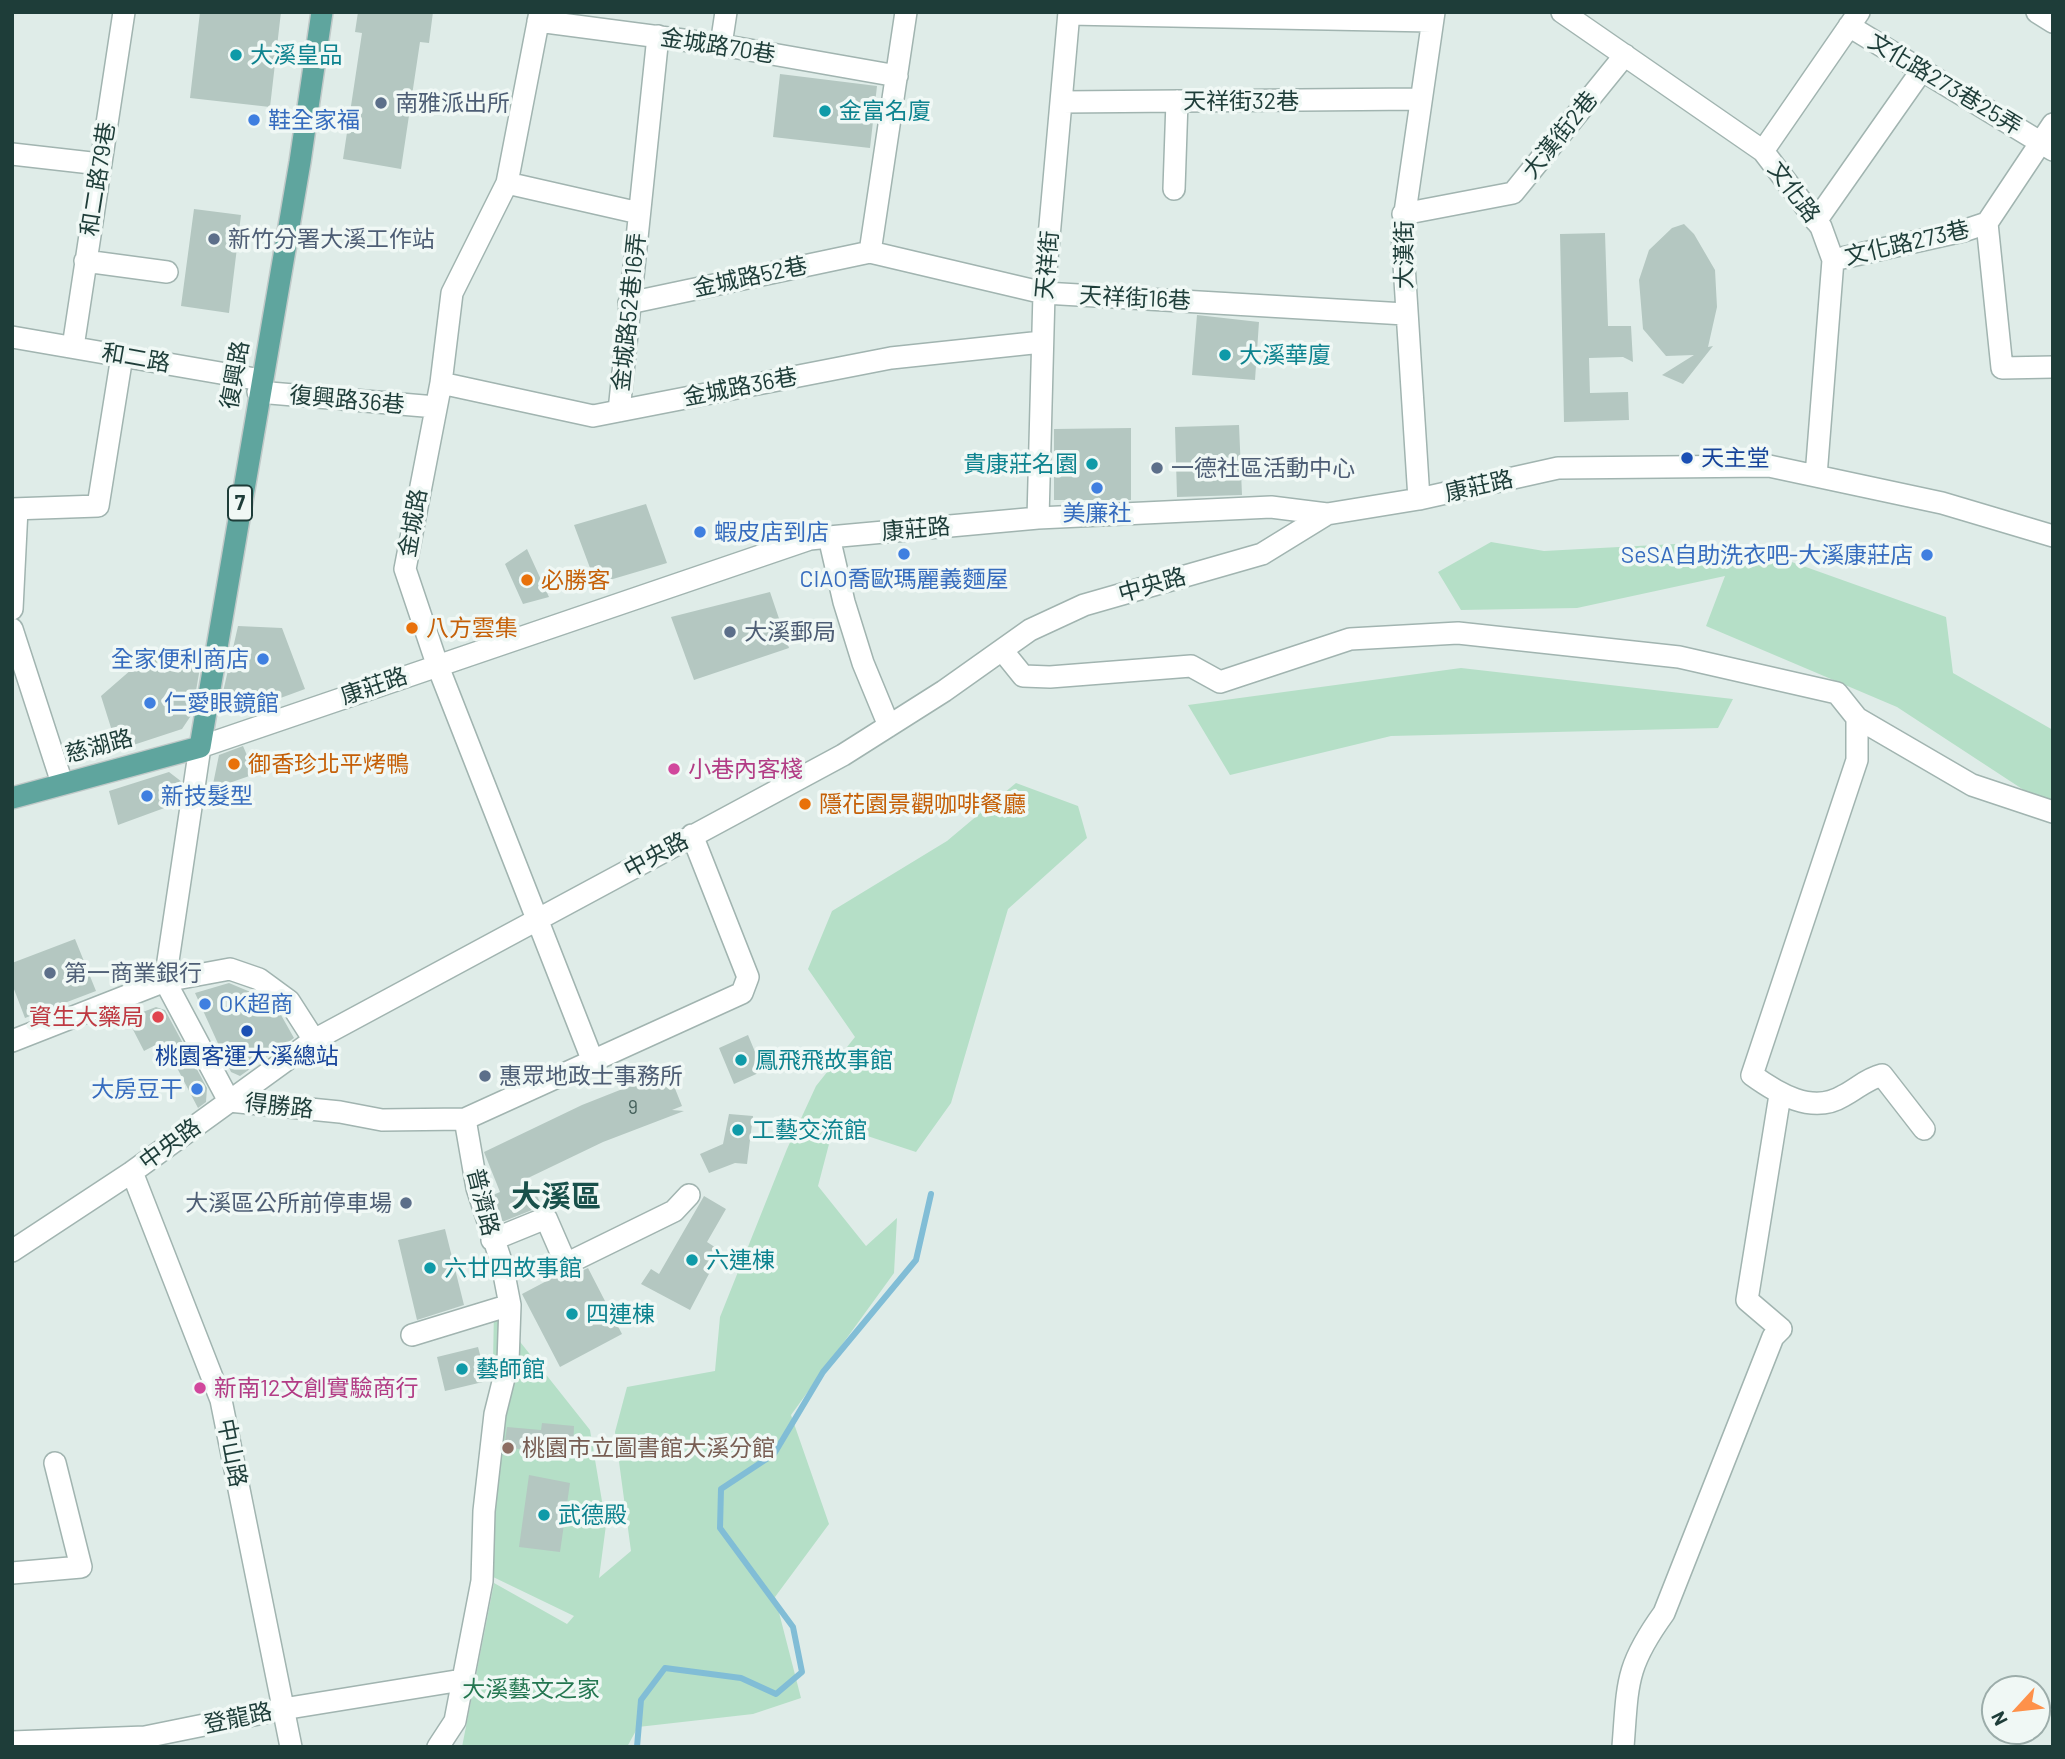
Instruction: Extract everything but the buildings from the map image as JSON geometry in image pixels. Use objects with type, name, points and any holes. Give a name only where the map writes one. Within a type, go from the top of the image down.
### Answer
[{"type":"main road","name":"復興路","points":[[200,747],[299,171],[322,12]]},
{"type":"main road","name":"慈湖路","points":[[12,798],[200,747]]},
{"type":"street","name":"和二路79巷","points":[[73,347],[124,12]]},
{"type":"street","points":[[721,45],[726,12]]},
{"type":"street","points":[[870,252],[906,12]]},
{"type":"street","name":"文化路","points":[[1562,12],[1763,151],[1816,221],[1833,260],[1816,476]]},
{"type":"street","points":[[2037,12],[2053,22]]},
{"type":"street","points":[[1069,13],[1432,17]]},
{"type":"street","name":"天祥街","points":[[1038,518],[1044,293],[1069,13]]},
{"type":"street","name":"金城路70巷","points":[[539,16],[897,76]]},
{"type":"street","name":"金城路","points":[[539,16],[507,183],[452,293],[441,383],[405,569],[437,664],[592,1059]]},
{"type":"street","name":"大漢街","points":[[1419,499],[1405,314],[1403,214],[1432,17]]},
{"type":"street","points":[[1763,151],[1854,19]]},
{"type":"street","name":"文化路273巷25弄","points":[[1854,19],[1922,70],[2049,139]]},
{"type":"street","name":"金城路52巷16弄","points":[[619,411],[658,36]]},
{"type":"street","name":"大漢街2巷","points":[[1403,214],[1513,193],[1625,55]]},
{"type":"street","points":[[1816,221],[1922,70]]},
{"type":"street","name":"天祥街32巷","points":[[1062,102],[1419,99]]},
{"type":"street","points":[[1174,189],[1177,101]]},
{"type":"street","name":"文化路273巷","points":[[1833,260],[1963,231],[1987,223],[2049,139]]},
{"type":"street","points":[[12,154],[100,164]]},
{"type":"street","points":[[507,183],[639,214]]},
{"type":"street","points":[[1987,223],[2002,368],[2053,367]]},
{"type":"street","name":"天祥街16巷","points":[[870,252],[1044,293],[1405,314]]},
{"type":"street","name":"金城路52巷","points":[[629,303],[870,252]]},
{"type":"street","points":[[85,261],[167,272]]},
{"type":"street","name":"和二路","points":[[12,337],[122,356],[260,386]]},
{"type":"street","name":"金城路36巷","points":[[441,383],[593,416],[891,358],[1042,342]]},
{"type":"street","points":[[12,608],[15,509],[99,506],[122,356]]},
{"type":"street","name":"復興路36巷","points":[[260,386],[436,407]]},
{"type":"street","name":"康莊路","points":[[200,747],[437,664],[810,540],[829,537],[1038,518],[1272,507],[1327,514],[1419,499],[1558,468],[1769,466],[1942,503],[2051,535]]},
{"type":"street","name":"中央路","points":[[12,1251],[132,1172],[314,1040],[843,755],[1030,630],[1084,605],[1262,554],[1327,514]]},
{"type":"street","points":[[829,537],[844,602],[863,663],[889,726]]},
{"type":"street","points":[[12,629],[62,783]]},
{"type":"street","points":[[1002,650],[1023,676],[1050,677],[1191,666],[1220,682],[1350,639],[1458,633],[1679,657],[1837,693],[1857,718],[1972,785],[2053,812]]},
{"type":"street","points":[[1857,718],[1857,760],[1752,1074],[1780,1095],[1816,1104],[1841,1098],[1869,1078],[1882,1075],[1924,1129]]},
{"type":"street","points":[[164,981],[200,747]]},
{"type":"street","points":[[465,1119],[742,993],[748,977],[692,835]]},
{"type":"street","points":[[12,1041],[164,981],[230,969],[259,979],[289,1001],[314,1040]]},
{"type":"street","name":"得勝路","points":[[164,981],[229,1101],[340,1112],[382,1120],[465,1119]]},
{"type":"street","points":[[1623,1747],[1629,1674],[1640,1645],[1664,1613],[1773,1337],[1780,1329],[1747,1300],[1780,1095]]},
{"type":"street","name":"普濟路","points":[[438,1747],[456,1721],[482,1581],[484,1511],[495,1414],[508,1362],[509,1305],[502,1264],[477,1188],[465,1119]]},
{"type":"street","name":"中山路","points":[[132,1172],[221,1400],[291,1747]]},
{"type":"street","points":[[492,1240],[547,1218],[566,1264],[674,1211],[689,1195]]},
{"type":"street","points":[[412,1335],[509,1305]]},
{"type":"street","points":[[12,1573],[81,1567],[55,1463]]},
{"type":"street","name":"登龍路","points":[[12,1742],[146,1742],[283,1709],[462,1681]]},
{"type":"green space","points":[[1491,542],[1544,551],[1675,544],[1775,556],[1946,617],[1953,673],[2053,730],[2053,805],[2039,800],[1897,707],[1706,626],[1725,576],[1577,608],[1461,610],[1438,572]]},
{"type":"green space","points":[[1461,668],[1733,699],[1718,728],[1391,736],[1230,775],[1188,705]]},
{"type":"green space","name":"大溪藝文之家","points":[[1016,783],[1078,806],[1087,838],[1008,909],[951,1103],[916,1152],[834,1125],[818,1186],[866,1246],[897,1218],[894,1273],[791,1415],[829,1524],[775,1597],[801,1698],[753,1714],[638,1727],[627,1747],[462,1747],[494,1583],[567,1624],[574,1616],[489,1575],[494,1309],[590,1430],[606,1525],[599,1578],[631,1551],[615,1432],[627,1387],[715,1371],[720,1317],[787,1149],[816,1086],[855,1037],[808,969],[832,911],[947,841]]},
{"type":"waterway","points":[[637,1747],[641,1700],[665,1668],[741,1678],[776,1694],[802,1672],[793,1627],[720,1528],[721,1489],[774,1454],[823,1372],[916,1260],[931,1194]]},
{"type":"place","name":"大溪皇品","points":[[236,55]]},
{"type":"place","name":"南雅派出所","points":[[381,103]]},
{"type":"place","name":"金富名廈","points":[[825,111]]},
{"type":"place","name":"鞋全家福","points":[[254,120]]},
{"type":"place","name":"新竹分署大溪工作站","points":[[214,239]]},
{"type":"place","name":"大溪華廈","points":[[1225,355]]},
{"type":"place","name":"天主堂","points":[[1687,458]]},
{"type":"place","name":"貴康莊名園","points":[[1092,464]]},
{"type":"place","name":"一德社區活動中心","points":[[1157,468]]},
{"type":"place","name":"美廉社","points":[[1097,488]]},
{"type":"place","name":"蝦皮店到店","points":[[700,532]]},
{"type":"place","name":"CIAO喬歐瑪麗義麵屋","points":[[904,554]]},
{"type":"place","name":"SeSA自助洗衣吧-大溪康莊店","points":[[1927,555]]},
{"type":"place","name":"必勝客","points":[[527,580]]},
{"type":"place","name":"八方雲集","points":[[412,628]]},
{"type":"place","name":"大溪郵局","points":[[730,632]]},
{"type":"place","name":"全家便利商店","points":[[263,659]]},
{"type":"place","name":"仁愛眼鏡館","points":[[150,703]]},
{"type":"place","name":"御香珍北平烤鴨","points":[[234,764]]},
{"type":"place","name":"小巷內客棧","points":[[674,769]]},
{"type":"place","name":"新技髮型","points":[[147,796]]},
{"type":"place","name":"隱花園景觀咖啡餐廳","points":[[805,804]]},
{"type":"place","name":"第一商業銀行","points":[[50,973]]},
{"type":"place","name":"OK超商","points":[[205,1004]]},
{"type":"place","name":"資生大藥局","points":[[158,1017]]},
{"type":"place","name":"桃園客運大溪總站","points":[[247,1031]]},
{"type":"place","name":"鳳飛飛故事館","points":[[741,1060]]},
{"type":"place","name":"惠眾地政士事務所","points":[[485,1076]]},
{"type":"place","name":"大房豆干","points":[[197,1089]]},
{"type":"place","name":"工藝交流館","points":[[738,1130]]},
{"type":"place","name":"大溪區公所前停車場","points":[[406,1203]]},
{"type":"place","name":"六連棟","points":[[692,1260]]},
{"type":"place","name":"六廿四故事館","points":[[430,1268]]},
{"type":"place","name":"四連棟","points":[[572,1314]]},
{"type":"place","name":"藝師館","points":[[462,1369]]},
{"type":"place","name":"新南12文創實驗商行","points":[[200,1388]]},
{"type":"place","name":"桃園市立圖書館大溪分館","points":[[508,1448]]},
{"type":"place","name":"武德殿","points":[[544,1515]]},
{"type":"district","name":"大溪區","points":[[556,1197]]}]
